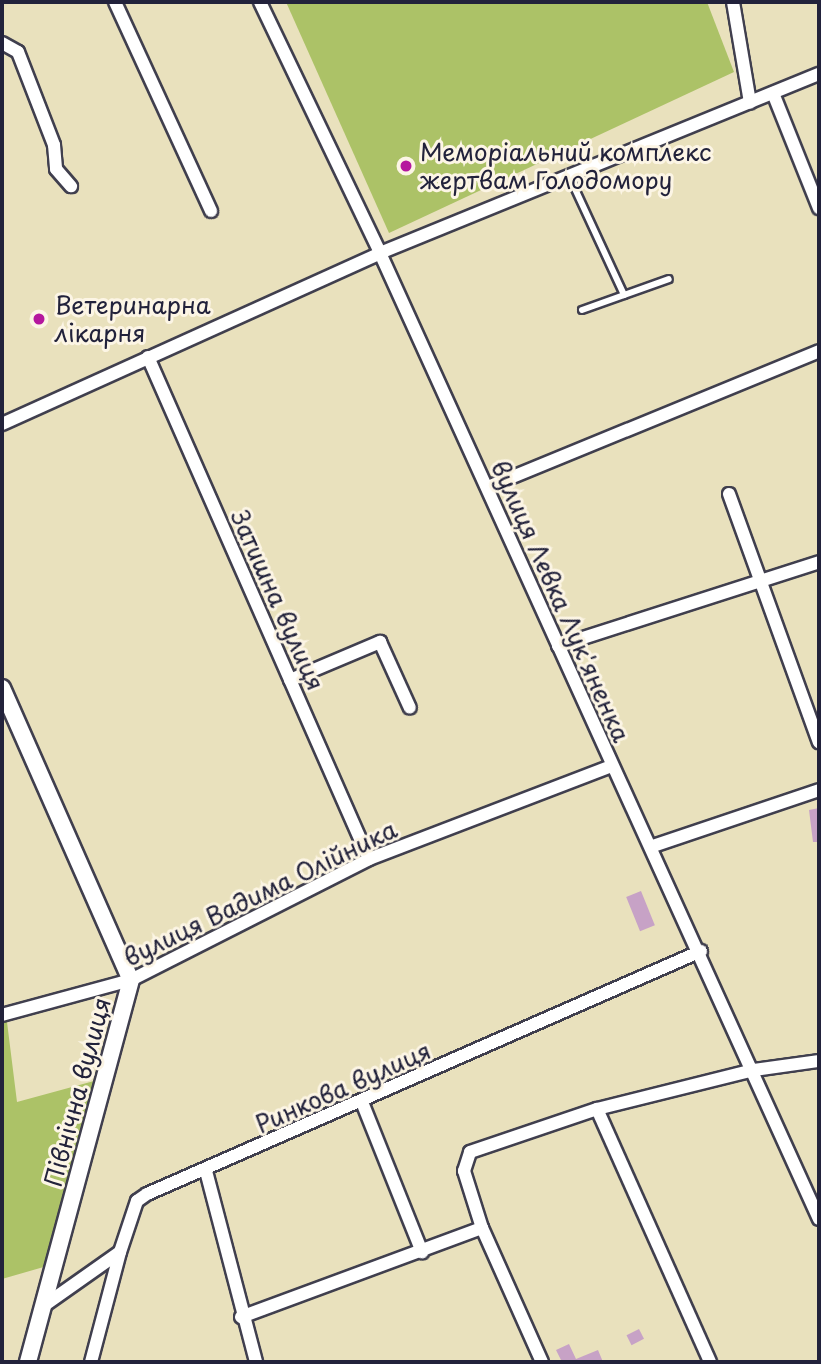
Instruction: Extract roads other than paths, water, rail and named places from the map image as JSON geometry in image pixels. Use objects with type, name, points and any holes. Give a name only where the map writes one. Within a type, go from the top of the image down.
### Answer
[{"type":"street","points":[[116,2],[211,211]]},
{"type":"street","name":"вулиця Левка Лук'яненка","points":[[260,2],[488,487],[611,766],[653,846],[819,1219]]},
{"type":"street","points":[[733,2],[750,103]]},
{"type":"street","points":[[2,43],[18,52],[54,145],[56,169],[71,186]]},
{"type":"street","points":[[2,424],[380,253],[570,178],[819,74]]},
{"type":"street","points":[[773,93],[819,208]]},
{"type":"street","points":[[488,487],[819,351]]},
{"type":"street","name":"Затишна вулиця","points":[[148,357],[369,859]]},
{"type":"street","points":[[729,494],[819,742]]},
{"type":"street","points":[[558,646],[819,562]]},
{"type":"street","points":[[290,680],[380,642],[410,708]]},
{"type":"street","name":"Північна вулиця","points":[[2,688],[131,980],[28,1362]]},
{"type":"street","name":"вулиця Вадима Олійника","points":[[2,1015],[131,980],[369,859],[611,766]]},
{"type":"street","points":[[653,846],[819,790]]},
{"type":"street","name":"Ринкова вулиця","points":[[91,1362],[120,1252],[137,1201],[701,951]]},
{"type":"street","points":[[542,1362],[482,1228],[464,1171],[470,1152],[597,1109],[754,1070],[819,1061]]},
{"type":"street","points":[[362,1102],[422,1252]]},
{"type":"street","points":[[597,1109],[710,1362]]},
{"type":"street","points":[[206,1171],[241,1317],[256,1362]]},
{"type":"street","points":[[241,1317],[482,1228]]},
{"type":"street","points":[[43,1307],[120,1252]]},
{"type":"lane","points":[[570,178],[624,295]]},
{"type":"lane","points":[[582,310],[669,279]]},
{"type":"place","name":"Меморіальний комплекс жертвам Голодомору","points":[[406,166]]},
{"type":"place","name":"Ветеринарна лікарня","points":[[39,319]]}]
